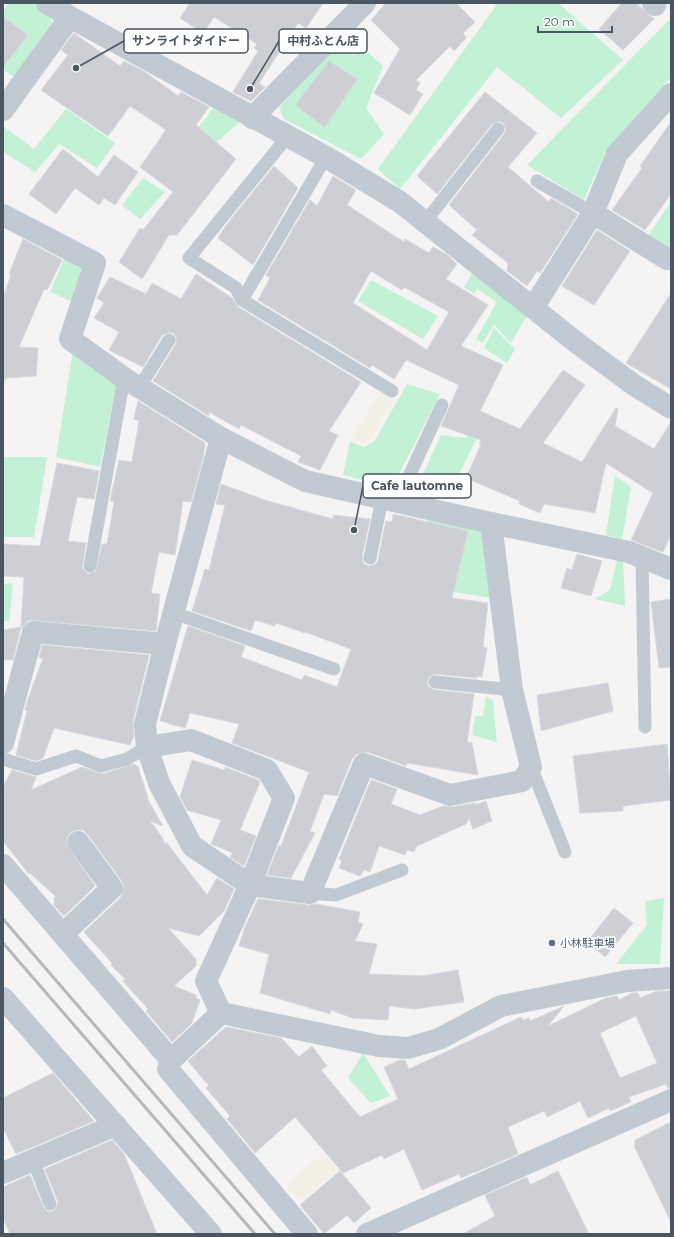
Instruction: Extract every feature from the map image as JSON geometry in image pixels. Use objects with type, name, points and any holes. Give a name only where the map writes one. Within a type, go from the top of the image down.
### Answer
[{"type":"street","points":[[47,3],[252,118],[326,157],[400,202],[533,308],[628,380],[671,408]]},
{"type":"street","points":[[252,118],[365,3]]},
{"type":"street","points":[[3,110],[70,17]]},
{"type":"street","points":[[533,308],[593,213],[617,154],[671,94]]},
{"type":"street","points":[[593,213],[667,260],[671,259]]},
{"type":"street","points":[[3,215],[96,263],[70,339],[132,383],[221,438],[305,480],[491,523],[629,552],[671,569]]},
{"type":"street","points":[[221,438],[165,644],[145,724],[147,747],[159,783],[192,846],[250,885],[310,894],[364,764],[450,795],[522,781],[531,767],[512,690],[491,523]]},
{"type":"street","points":[[3,743],[33,632],[165,644]]},
{"type":"street","points":[[147,747],[191,740],[267,770],[284,798],[250,885],[206,981],[221,1013]]},
{"type":"street","points":[[63,934],[112,888],[78,842]]},
{"type":"street","points":[[3,865],[171,1060]]},
{"type":"street","points":[[221,1013],[379,1046],[408,1048],[439,1039],[501,1006],[627,981],[671,978]]},
{"type":"street","points":[[3,998],[211,1234]]},
{"type":"street","points":[[221,1013],[171,1060],[168,1069],[307,1234]]},
{"type":"street","points":[[367,1234],[671,1100]]},
{"type":"street","points":[[3,1173],[116,1125]]},
{"type":"lane","points":[[425,222],[498,129]]},
{"type":"lane","points":[[288,136],[190,258],[236,288],[242,300],[392,391]]},
{"type":"lane","points":[[242,300],[326,157]]},
{"type":"lane","points":[[537,181],[593,213]]},
{"type":"lane","points":[[90,566],[132,383],[169,340]]},
{"type":"lane","points":[[370,558],[390,500],[442,405]]},
{"type":"lane","points":[[642,557],[645,727]]},
{"type":"lane","points":[[174,613],[334,669]]},
{"type":"lane","points":[[435,682],[512,690]]},
{"type":"lane","points":[[3,759],[36,769],[76,756],[101,766],[127,759],[147,747]]},
{"type":"lane","points":[[531,767],[565,852]]},
{"type":"lane","points":[[310,894],[336,895],[402,870]]},
{"type":"lane","points":[[33,1160],[50,1204]]},
{"type":"green space","points":[[9,3],[22,3],[40,7],[49,15],[52,22],[14,77],[3,70],[3,11]]},
{"type":"green space","points":[[498,3],[558,3],[623,60],[561,118],[497,67],[400,189],[378,169]]},
{"type":"green space","points":[[671,18],[671,77],[605,153],[584,200],[527,165]]},
{"type":"green space","points":[[335,44],[353,55],[362,47],[383,66],[366,108],[384,134],[361,159],[284,119],[279,108]]},
{"type":"green space","points":[[214,107],[240,122],[213,145],[183,147]]},
{"type":"green space","points":[[66,109],[115,143],[97,168],[59,144],[35,172],[3,152],[4,127],[34,149]]},
{"type":"green space","points":[[143,178],[165,192],[140,219],[122,205]]},
{"type":"green space","points":[[671,201],[671,249],[649,235]]},
{"type":"green space","points":[[65,257],[86,269],[76,303],[50,292]]},
{"type":"green space","points":[[475,268],[529,312],[511,343],[494,325],[483,343],[476,339],[497,302],[477,289],[474,294],[464,287]]},
{"type":"green space","points":[[371,280],[438,316],[423,339],[358,301]]},
{"type":"green space","points":[[494,328],[515,349],[507,363],[484,348]]},
{"type":"green space","points":[[73,350],[116,385],[100,467],[56,457]]},
{"type":"green space","points":[[407,384],[440,394],[392,488],[343,475],[350,441],[363,447],[374,442]]},
{"type":"green space","points":[[479,416],[487,417],[447,499],[414,493],[441,435],[465,438]]},
{"type":"green space","points":[[3,457],[47,457],[34,537],[3,537]]},
{"type":"green space","points":[[615,476],[631,487],[622,539],[606,535]]},
{"type":"green space","points":[[428,516],[487,527],[491,598],[416,586]]},
{"type":"green space","points":[[617,559],[623,560],[625,606],[595,599],[610,590]]},
{"type":"green space","points":[[13,583],[9,621],[3,621],[3,584]]},
{"type":"green space","points":[[486,697],[493,700],[497,742],[472,735],[475,716],[483,716]]},
{"type":"green space","points":[[664,898],[660,964],[616,964],[647,925],[645,901]]},
{"type":"green space","points":[[363,1053],[390,1096],[371,1103],[348,1078]]},
{"type":"sand","points":[[381,392],[393,401],[371,438],[361,443],[352,437]]},
{"type":"sand","points":[[324,1153],[338,1170],[300,1200],[286,1185]]},
{"type":"building","points":[[190,3],[323,3],[306,28],[298,23],[259,83],[265,87],[251,101],[233,92],[258,51],[254,48],[257,44],[214,17],[203,33],[180,18]]},
{"type":"building","points":[[386,3],[456,3],[475,22],[463,33],[466,38],[454,51],[450,46],[416,80],[420,83],[416,90],[423,94],[410,115],[374,93],[400,49],[371,20]]},
{"type":"building","points":[[622,3],[636,3],[654,19],[623,50],[599,29]]},
{"type":"building","points":[[3,17],[28,35],[3,67]]},
{"type":"building","points":[[74,33],[120,66],[124,61],[145,72],[178,96],[181,92],[209,107],[196,125],[236,159],[177,235],[169,235],[142,279],[119,262],[140,228],[143,230],[173,192],[140,167],[166,130],[130,106],[108,136],[41,90],[68,55],[61,50]]},
{"type":"building","points":[[329,61],[357,79],[325,127],[295,105]]},
{"type":"building","points":[[485,92],[537,133],[508,167],[549,202],[551,198],[578,214],[540,273],[537,271],[527,286],[507,271],[508,263],[472,235],[477,230],[449,205],[504,134],[506,130],[503,123],[499,121],[492,124],[437,194],[417,176]]},
{"type":"building","points":[[671,122],[671,194],[645,230],[612,210],[642,168],[640,166]]},
{"type":"building","points":[[63,149],[98,177],[114,155],[138,172],[115,205],[104,198],[99,205],[75,188],[56,214],[29,194]]},
{"type":"building","points":[[274,166],[298,188],[253,265],[218,238],[227,224]]},
{"type":"building","points":[[333,176],[356,190],[347,205],[404,242],[405,239],[429,253],[433,247],[446,254],[457,264],[446,279],[488,305],[461,346],[503,365],[480,411],[520,429],[563,370],[585,385],[543,443],[582,462],[616,408],[618,409],[615,426],[654,449],[671,422],[671,535],[663,552],[631,540],[653,493],[606,463],[595,513],[544,504],[540,513],[519,504],[520,501],[466,478],[481,445],[479,444],[481,440],[441,426],[459,385],[406,360],[394,379],[372,365],[370,368],[258,300],[270,278],[266,275],[310,200],[317,206]],"holes":[[[371,271],[402,290],[404,287],[449,312],[427,350],[353,303]]]},
{"type":"building","points":[[597,230],[630,251],[594,305],[562,286]]},
{"type":"building","points":[[23,239],[62,260],[47,290],[44,289],[19,347],[38,348],[36,376],[6,378],[3,384],[3,298],[11,275],[9,274]]},
{"type":"building","points":[[196,274],[232,298],[238,307],[361,382],[329,431],[338,435],[320,470],[298,462],[301,456],[241,425],[239,429],[209,412],[209,416],[153,381],[176,344],[176,337],[173,333],[169,332],[162,335],[143,367],[109,350],[119,332],[94,318],[104,303],[97,298],[110,277],[146,294],[152,283],[181,299]]},
{"type":"building","points":[[671,293],[671,389],[626,363]]},
{"type":"building","points":[[138,401],[205,443],[203,458],[191,502],[183,501],[175,555],[159,552],[151,593],[160,594],[156,631],[29,620],[21,628],[13,660],[3,660],[3,630],[21,627],[24,577],[3,576],[3,544],[40,546],[57,463],[99,471],[94,499],[77,497],[68,541],[86,543],[82,568],[88,574],[96,571],[102,544],[107,544],[114,502],[110,501],[119,460],[132,462],[139,421],[134,419]]},
{"type":"building","points":[[221,484],[268,501],[333,519],[333,515],[370,519],[362,557],[364,564],[369,566],[376,564],[378,560],[386,521],[392,522],[393,514],[468,531],[452,598],[488,603],[483,647],[487,648],[482,677],[477,676],[477,678],[435,674],[429,677],[427,682],[428,686],[434,690],[474,694],[467,742],[472,743],[478,775],[407,763],[406,766],[368,752],[357,754],[352,759],[337,796],[324,794],[310,831],[315,833],[291,878],[267,875],[279,845],[281,846],[309,772],[232,743],[239,724],[190,713],[185,728],[160,721],[188,626],[245,646],[241,657],[302,680],[304,675],[337,687],[351,649],[276,623],[275,626],[255,620],[251,631],[192,611],[205,569],[209,570],[225,505],[216,504]]},
{"type":"building","points":[[577,554],[602,561],[591,596],[561,588],[567,568],[572,570]]},
{"type":"building","points":[[671,599],[671,667],[659,668],[651,602]]},
{"type":"building","points":[[42,645],[149,655],[133,721],[134,736],[130,745],[54,728],[43,758],[36,761],[16,755],[27,711],[25,710],[28,699],[43,658],[39,658]]},
{"type":"building","points":[[608,683],[613,711],[541,731],[537,695]]},
{"type":"building","points":[[667,744],[671,800],[623,806],[623,811],[580,813],[573,756]]},
{"type":"building","points":[[192,760],[224,770],[225,767],[260,782],[240,830],[256,836],[244,866],[230,857],[233,853],[211,844],[221,820],[187,810],[180,797]]},
{"type":"building","points":[[134,764],[138,767],[147,798],[163,826],[150,821],[162,837],[165,845],[166,842],[207,895],[217,878],[234,889],[224,911],[199,936],[168,928],[196,959],[196,966],[174,986],[196,995],[196,998],[200,1000],[192,1023],[172,1042],[146,1011],[148,1009],[123,981],[125,979],[111,965],[112,963],[84,932],[121,897],[124,886],[122,881],[88,835],[83,830],[71,832],[67,837],[66,844],[95,886],[64,916],[54,905],[55,896],[30,873],[29,874],[3,841],[3,787],[12,770],[36,777],[31,790],[82,767],[103,774]]},
{"type":"building","points":[[371,780],[397,789],[391,804],[420,815],[443,806],[452,807],[476,803],[475,805],[486,801],[492,821],[473,829],[469,818],[466,824],[417,846],[414,852],[407,850],[405,855],[379,846],[370,872],[364,870],[360,876],[339,868],[342,861],[339,859]]},
{"type":"building","points":[[258,899],[308,905],[316,904],[360,912],[358,922],[363,924],[355,941],[377,944],[369,974],[423,976],[458,970],[464,1002],[414,1009],[389,1006],[388,1020],[352,1018],[331,1010],[330,1014],[260,993],[269,954],[239,946],[245,927]]},
{"type":"building","points":[[614,908],[633,923],[605,957],[587,942]]},
{"type":"building","points":[[657,991],[671,991],[671,1088],[668,1088],[666,1084],[629,1097],[631,1102],[610,1111],[609,1108],[588,1118],[580,1101],[547,1117],[544,1111],[508,1127],[518,1154],[461,1178],[459,1174],[422,1190],[404,1149],[384,1159],[382,1155],[343,1173],[295,1117],[255,1153],[227,1119],[230,1116],[206,1088],[209,1086],[188,1061],[226,1027],[281,1038],[299,1057],[312,1046],[327,1066],[321,1070],[360,1117],[398,1099],[384,1067],[400,1060],[405,1060],[409,1069],[521,1017],[523,1020],[529,1018],[530,1021],[564,1006],[548,1026],[606,998],[617,996],[619,1000],[632,993],[638,993],[640,998]],"holes":[[[636,1016],[657,1063],[620,1078],[600,1033]]]},
{"type":"building","points":[[53,1073],[94,1121],[16,1154],[3,1128],[3,1098]]},
{"type":"building","points":[[671,1122],[671,1222],[635,1148],[635,1140]]},
{"type":"building","points":[[112,1140],[124,1154],[157,1234],[10,1234],[3,1218],[3,1187],[30,1175],[43,1207],[48,1212],[53,1211],[56,1209],[58,1202],[45,1169]]},
{"type":"building","points":[[340,1171],[371,1208],[354,1223],[347,1215],[324,1234],[300,1205]]},
{"type":"building","points":[[558,1171],[589,1234],[463,1234],[495,1216],[485,1195],[527,1177],[530,1185]]},
{"type":"railway","points":[[3,919],[275,1234]]},
{"type":"railway","points":[[3,943],[255,1234]]},
{"type":"place","name":"サンライトダイドー","points":[[76,68]]},
{"type":"place","name":"中村ふとん店","points":[[250,89]]},
{"type":"place","name":"Cafe lautomne","points":[[354,530]]},
{"type":"place","name":"小林駐車場","points":[[552,943]]}]
